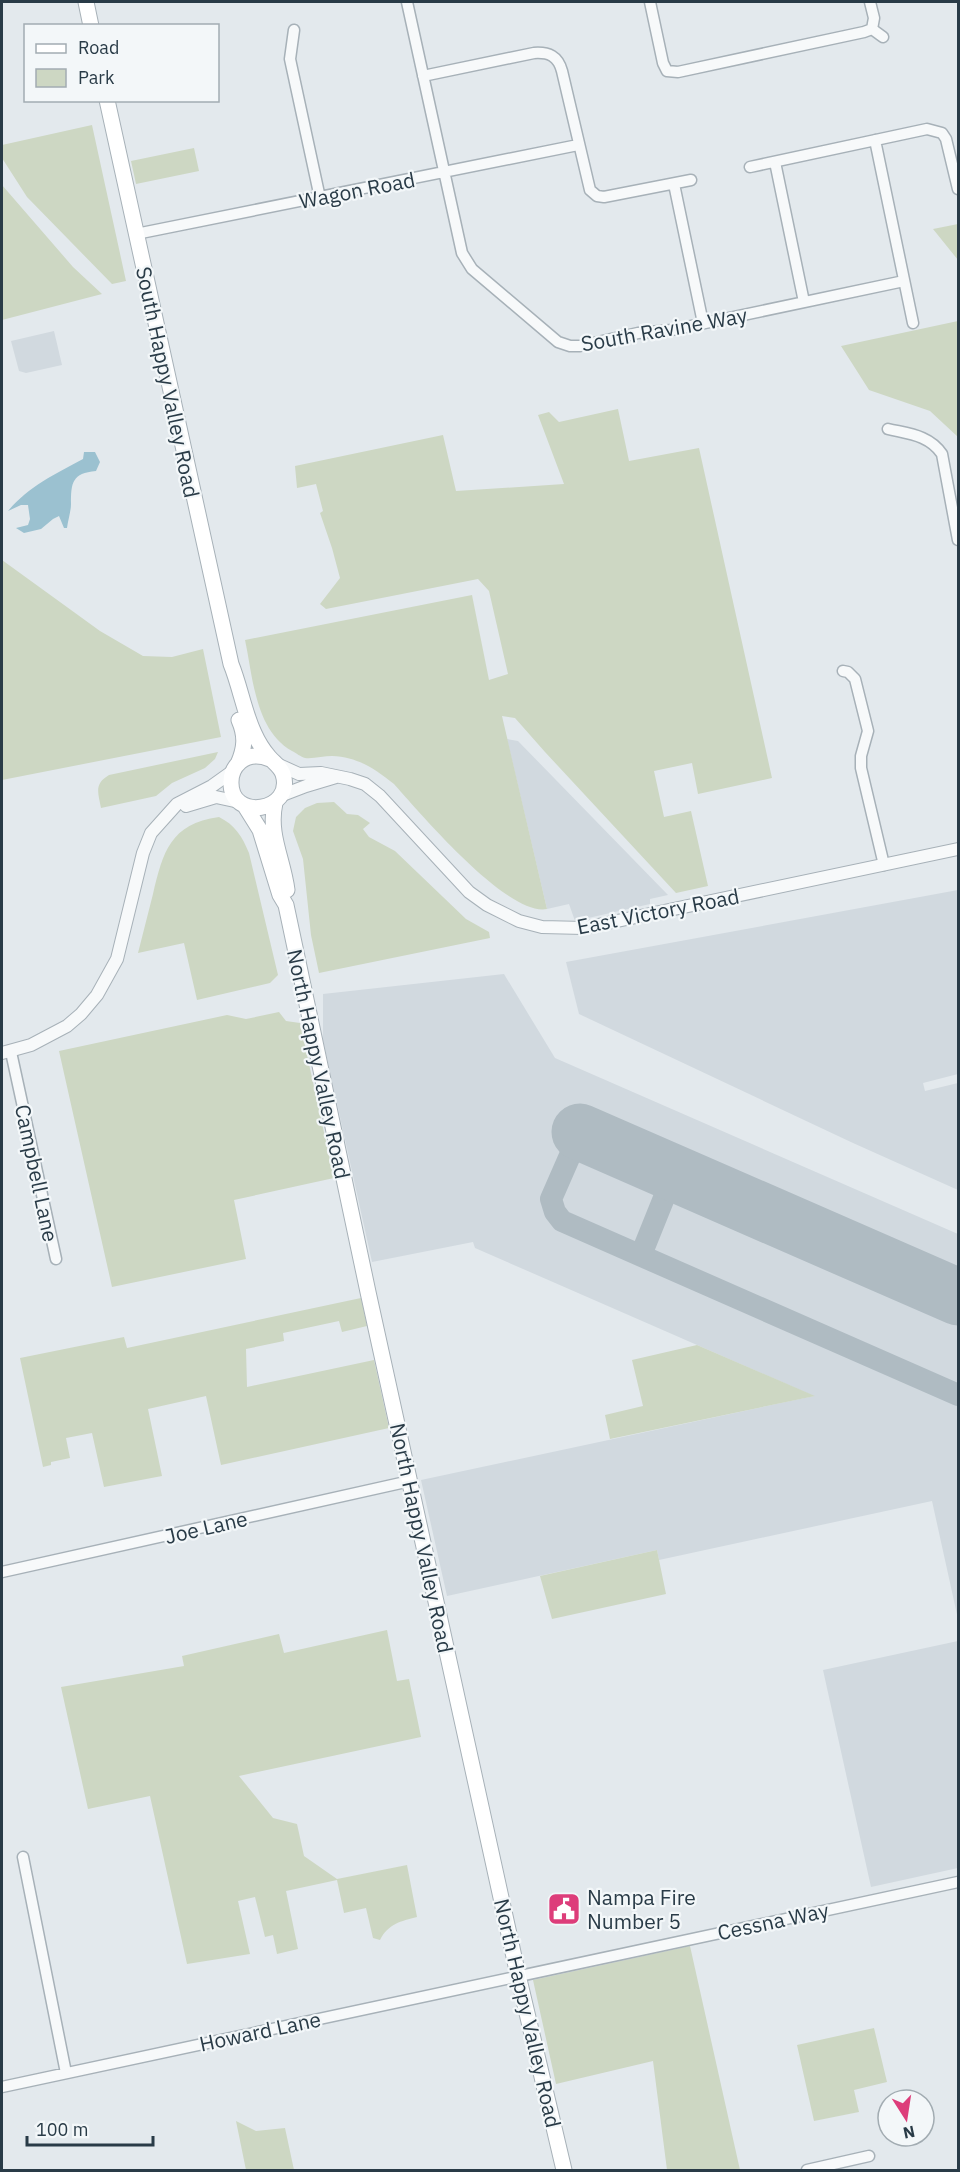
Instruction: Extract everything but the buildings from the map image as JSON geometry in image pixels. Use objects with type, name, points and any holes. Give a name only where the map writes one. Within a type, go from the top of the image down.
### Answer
[{"type":"main road","points":[[86,2],[91,24]]},
{"type":"main road","name":"South Happy Valley Road","points":[[107,102],[231,664]]},
{"type":"main road","points":[[231,664],[254,734],[284,780],[277,799],[259,809],[242,804],[231,789],[235,768],[243,754],[244,738],[231,687],[231,664]]},
{"type":"main road","points":[[235,768],[254,756],[274,762]]},
{"type":"main road","name":"North Happy Valley Road","points":[[277,799],[272,818],[272,830],[286,880],[288,894],[286,905],[518,1975],[564,2170]]},
{"type":"main road","name":"North Happy Valley Road","points":[[242,804],[263,836],[279,895],[286,905]]},
{"type":"street","name":"South Ravine Way","points":[[407,2],[462,253],[466,262],[558,342],[580,346],[638,333],[672,330],[904,281]]},
{"type":"street","points":[[650,2],[665,75],[872,29]]},
{"type":"street","points":[[870,2],[874,18],[872,29]]},
{"type":"street","points":[[872,29],[883,37]]},
{"type":"street","points":[[294,30],[290,59],[320,198]]},
{"type":"street","points":[[423,76],[543,52],[560,62],[586,182],[590,190],[597,196],[613,196],[691,180]]},
{"type":"street","points":[[750,167],[927,129],[942,133],[946,139],[958,189]]},
{"type":"street","points":[[875,140],[913,322]]},
{"type":"street","name":"Wagon Road","points":[[136,234],[578,145]]},
{"type":"street","points":[[775,162],[804,302]]},
{"type":"street","points":[[674,184],[704,323]]},
{"type":"street","points":[[888,429],[922,436],[936,445],[942,454],[958,540]]},
{"type":"street","points":[[843,671],[848,672],[855,679],[868,731],[861,756],[861,768],[884,865]]},
{"type":"street","name":"East Victory Road","points":[[274,762],[299,774],[321,773],[365,784],[380,795],[469,892],[487,905],[519,921],[542,927],[584,928],[958,849]]},
{"type":"street","points":[[6,1052],[32,1045],[67,1026],[97,995],[117,959],[147,843],[156,827],[177,804],[212,786],[235,768]]},
{"type":"street","points":[[277,799],[306,786],[336,777]]},
{"type":"street","points":[[170,811],[216,798],[242,804]]},
{"type":"street","name":"Campbell Lane","points":[[6,1052],[56,1259]]},
{"type":"street","name":"Joe Lane","points":[[2,1572],[410,1481]]},
{"type":"street","points":[[23,1857],[66,2073]]},
{"type":"street","name":"Cessna Way","points":[[518,1975],[958,1882]]},
{"type":"street","name":"Howard Lane","points":[[2,2087],[518,1975]]},
{"type":"street","points":[[807,2170],[869,2156]]},
{"type":"shaded area","points":[[54,331],[62,365],[26,373],[19,371],[11,341]]},
{"type":"shaded area","points":[[507,739],[518,741],[668,895],[650,899],[650,904],[575,921],[569,904],[547,909]]},
{"type":"shaded area","points":[[958,890],[958,1074],[923,1083],[925,1091],[958,1083],[958,1190],[579,1014],[566,962]]},
{"type":"shaded area","points":[[504,974],[555,1058],[958,1234],[958,1619],[932,1501],[659,1560],[657,1550],[447,1596],[421,1480],[814,1396],[475,1248],[473,1242],[372,1262],[323,1040],[323,994]]},
{"type":"shaded area","points":[[958,1641],[958,1868],[871,1887],[823,1670]]},
{"type":"green space","points":[[92,125],[126,281],[112,284],[27,197],[2,158],[2,145]]},
{"type":"green space","points":[[194,148],[199,171],[136,184],[131,161]]},
{"type":"green space","points":[[2,185],[73,267],[102,294],[2,320]]},
{"type":"green space","points":[[958,224],[958,260],[933,229]]},
{"type":"green space","points":[[958,321],[958,437],[930,411],[869,390],[841,346]]},
{"type":"green space","points":[[618,409],[629,461],[699,448],[772,778],[698,794],[692,763],[654,771],[664,817],[691,811],[708,886],[676,893],[515,718],[502,716],[547,909],[530,907],[510,897],[488,881],[394,784],[380,773],[358,761],[341,757],[305,758],[280,742],[270,730],[258,702],[245,640],[472,595],[489,680],[508,674],[489,591],[478,579],[326,609],[320,604],[340,578],[320,513],[323,511],[316,484],[297,488],[295,466],[443,435],[456,491],[564,484],[538,415],[549,412],[559,422]]},
{"type":"green space","points":[[2,560],[100,631],[143,656],[172,657],[203,649],[221,737],[2,780]]},
{"type":"green space","points":[[218,752],[215,759],[205,768],[172,783],[156,796],[101,808],[99,785],[109,775]]},
{"type":"green space","points":[[334,802],[347,814],[358,815],[370,823],[363,829],[369,837],[395,851],[466,919],[489,932],[490,938],[319,973],[311,935],[303,859],[293,831],[296,817],[305,808],[317,803]]},
{"type":"green space","points":[[219,817],[237,832],[249,853],[278,975],[270,983],[197,1000],[184,943],[138,953],[161,865],[171,842],[189,826]]},
{"type":"green space","points":[[279,1012],[286,1021],[300,1023],[334,1178],[234,1200],[246,1259],[112,1287],[59,1051],[227,1015],[246,1019]]},
{"type":"green space","points":[[361,1298],[367,1326],[342,1332],[339,1321],[283,1333],[284,1341],[246,1349],[247,1387],[374,1360],[389,1428],[221,1465],[206,1396],[148,1409],[162,1476],[104,1487],[92,1433],[66,1438],[70,1458],[51,1462],[51,1465],[43,1467],[20,1358],[124,1337],[127,1348]]},
{"type":"green space","points":[[697,1345],[815,1396],[610,1439],[605,1415],[643,1406],[632,1360]]},
{"type":"green space","points":[[657,1550],[666,1594],[552,1619],[540,1576]]},
{"type":"green space","points":[[387,1630],[397,1681],[409,1679],[421,1737],[239,1776],[273,1818],[297,1824],[304,1856],[337,1879],[407,1865],[417,1917],[391,1927],[380,1940],[373,1938],[366,1908],[344,1913],[337,1880],[286,1891],[298,1949],[277,1954],[273,1935],[265,1937],[255,1897],[238,1901],[250,1954],[187,1964],[150,1796],[88,1809],[61,1687],[184,1666],[182,1656],[279,1634],[284,1653]]},
{"type":"green space","points":[[690,1946],[740,2170],[667,2170],[653,2061],[556,2084],[533,1980]]},
{"type":"green space","points":[[874,2028],[887,2082],[854,2090],[859,2112],[814,2121],[797,2045]]},
{"type":"green space","points":[[236,2121],[256,2131],[285,2128],[294,2170],[246,2170]]},
{"type":"water","points":[[84,452],[95,452],[100,462],[96,471],[82,474],[74,480],[67,528],[64,528],[59,516],[41,529],[24,533],[16,528],[28,525],[30,519],[28,505],[21,505],[8,511],[16,502],[33,488],[83,459]]},
{"type":"taxiway","points":[[590,1136],[572,1151],[551,1199],[555,1212],[562,1221],[958,1395]]},
{"type":"taxiway","points":[[641,1255],[674,1173]]},
{"type":"runway","points":[[580,1132],[958,1297]]},
{"type":"place","name":"Nampa Fire Number 5","points":[[564,1909]]}]
